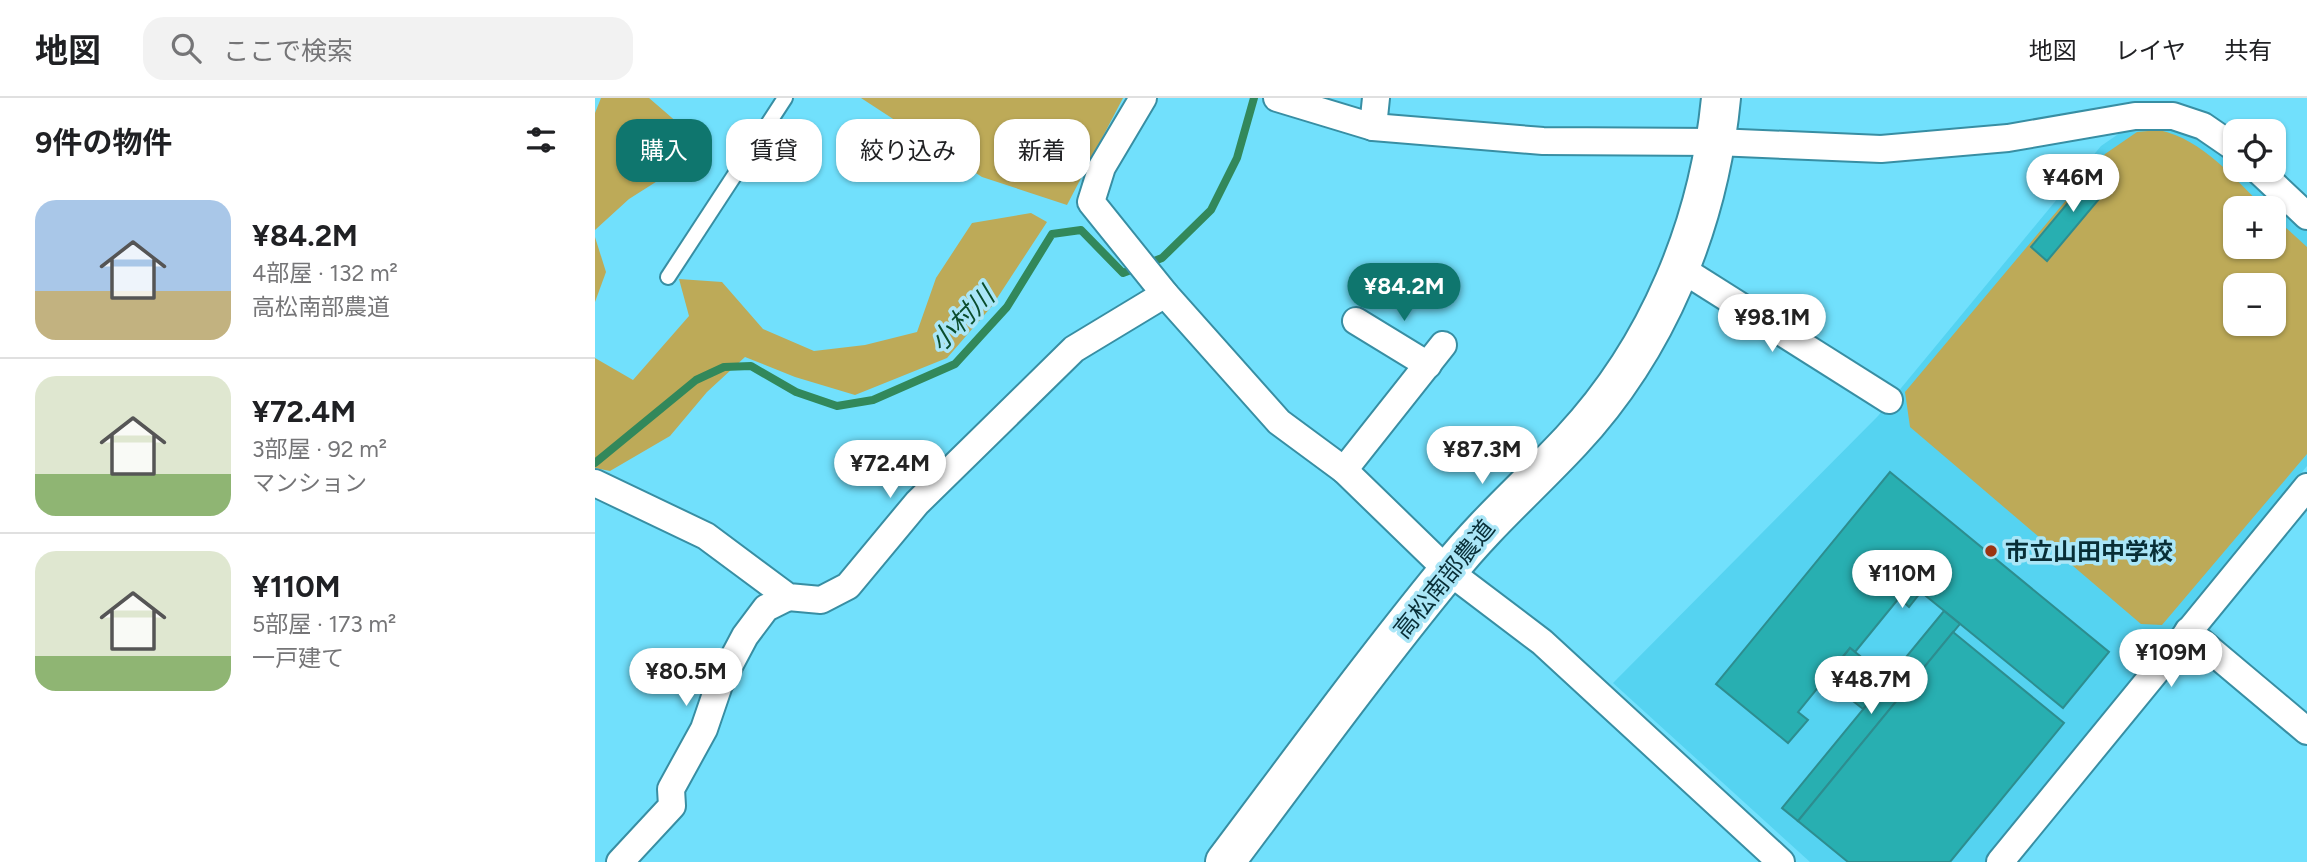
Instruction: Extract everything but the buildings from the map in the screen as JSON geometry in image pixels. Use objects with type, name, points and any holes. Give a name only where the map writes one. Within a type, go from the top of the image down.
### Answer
[{"type":"street","points":[[1143,98],[1102,167],[1091,202],[1150,276],[1279,422],[1344,470],[1447,570],[1542,642],[1781,862]]},
{"type":"street","points":[[1277,98],[1373,127],[1543,141],[1716,142],[1881,149],[2008,138],[2135,116],[2172,116],[2203,126],[2223,140]]},
{"type":"street","points":[[1373,127],[1375,98]]},
{"type":"street","name":"高松南部農道","points":[[1225,862],[1447,570],[1507,502],[1572,440],[1623,376],[1655,321],[1680,268],[1703,203],[1716,142],[1721,98]]},
{"type":"street","points":[[2270,182],[2307,216]]},
{"type":"street","points":[[1680,268],[1889,400]]},
{"type":"street","points":[[595,483],[706,536],[788,597],[821,600],[848,586],[918,503],[1150,276]]},
{"type":"street","points":[[1344,470],[1436,355],[1356,321]]},
{"type":"street","points":[[2000,862],[2307,487]]},
{"type":"street","points":[[620,862],[672,806],[671,789],[704,729],[719,685],[745,636],[766,608],[788,597]]},
{"type":"street","points":[[2188,631],[2307,731]]},
{"type":"lane","points":[[668,277],[785,98]]},
{"type":"shaded area","points":[[601,98],[649,98],[673,119],[616,119],[616,182],[656,182],[629,199],[595,230],[595,113]]},
{"type":"shaded area","points":[[861,98],[1123,98],[1090,161],[1090,119],[994,119],[994,181],[980,176],[980,119],[893,119]]},
{"type":"shaded area","name":"市立山田中学校","points":[[2168,124],[2200,134],[2223,152],[2223,182],[2256,182],[2270,196],[2223,196],[2223,259],[2286,259],[2286,211],[2307,231],[2307,466],[2167,636],[2154,637],[2136,658],[2138,674],[1988,862],[1810,862],[1613,683],[1878,416],[2101,146],[2130,126]]},
{"type":"shaded area","points":[[2159,130],[2175,135],[2204,151],[2223,168],[2223,182],[2238,182],[2252,196],[2223,196],[2223,259],[2286,259],[2286,228],[2307,247],[2307,454],[2162,625],[2141,624],[1910,427],[1905,392],[2105,154],[2137,132]]},
{"type":"shaded area","points":[[997,182],[1079,182],[1067,205]]},
{"type":"shaded area","points":[[1031,213],[1047,222],[992,306],[947,358],[855,395],[795,377],[745,357],[707,392],[670,436],[610,471],[595,468],[595,358],[633,380],[689,316],[679,279],[722,282],[763,329],[814,351],[865,345],[917,332],[936,278],[972,223]]},
{"type":"shaded area","points":[[595,237],[606,272],[595,302]]},
{"type":"waterway","name":"小村川","points":[[595,463],[696,380],[724,367],[751,366],[796,392],[837,406],[873,400],[955,364],[1007,307],[1052,234],[1081,230],[1123,273],[1162,258],[1211,210],[1237,158],[1254,98]]},
{"type":"place","name":"市立山田中学校","points":[[1991,551]]}]
